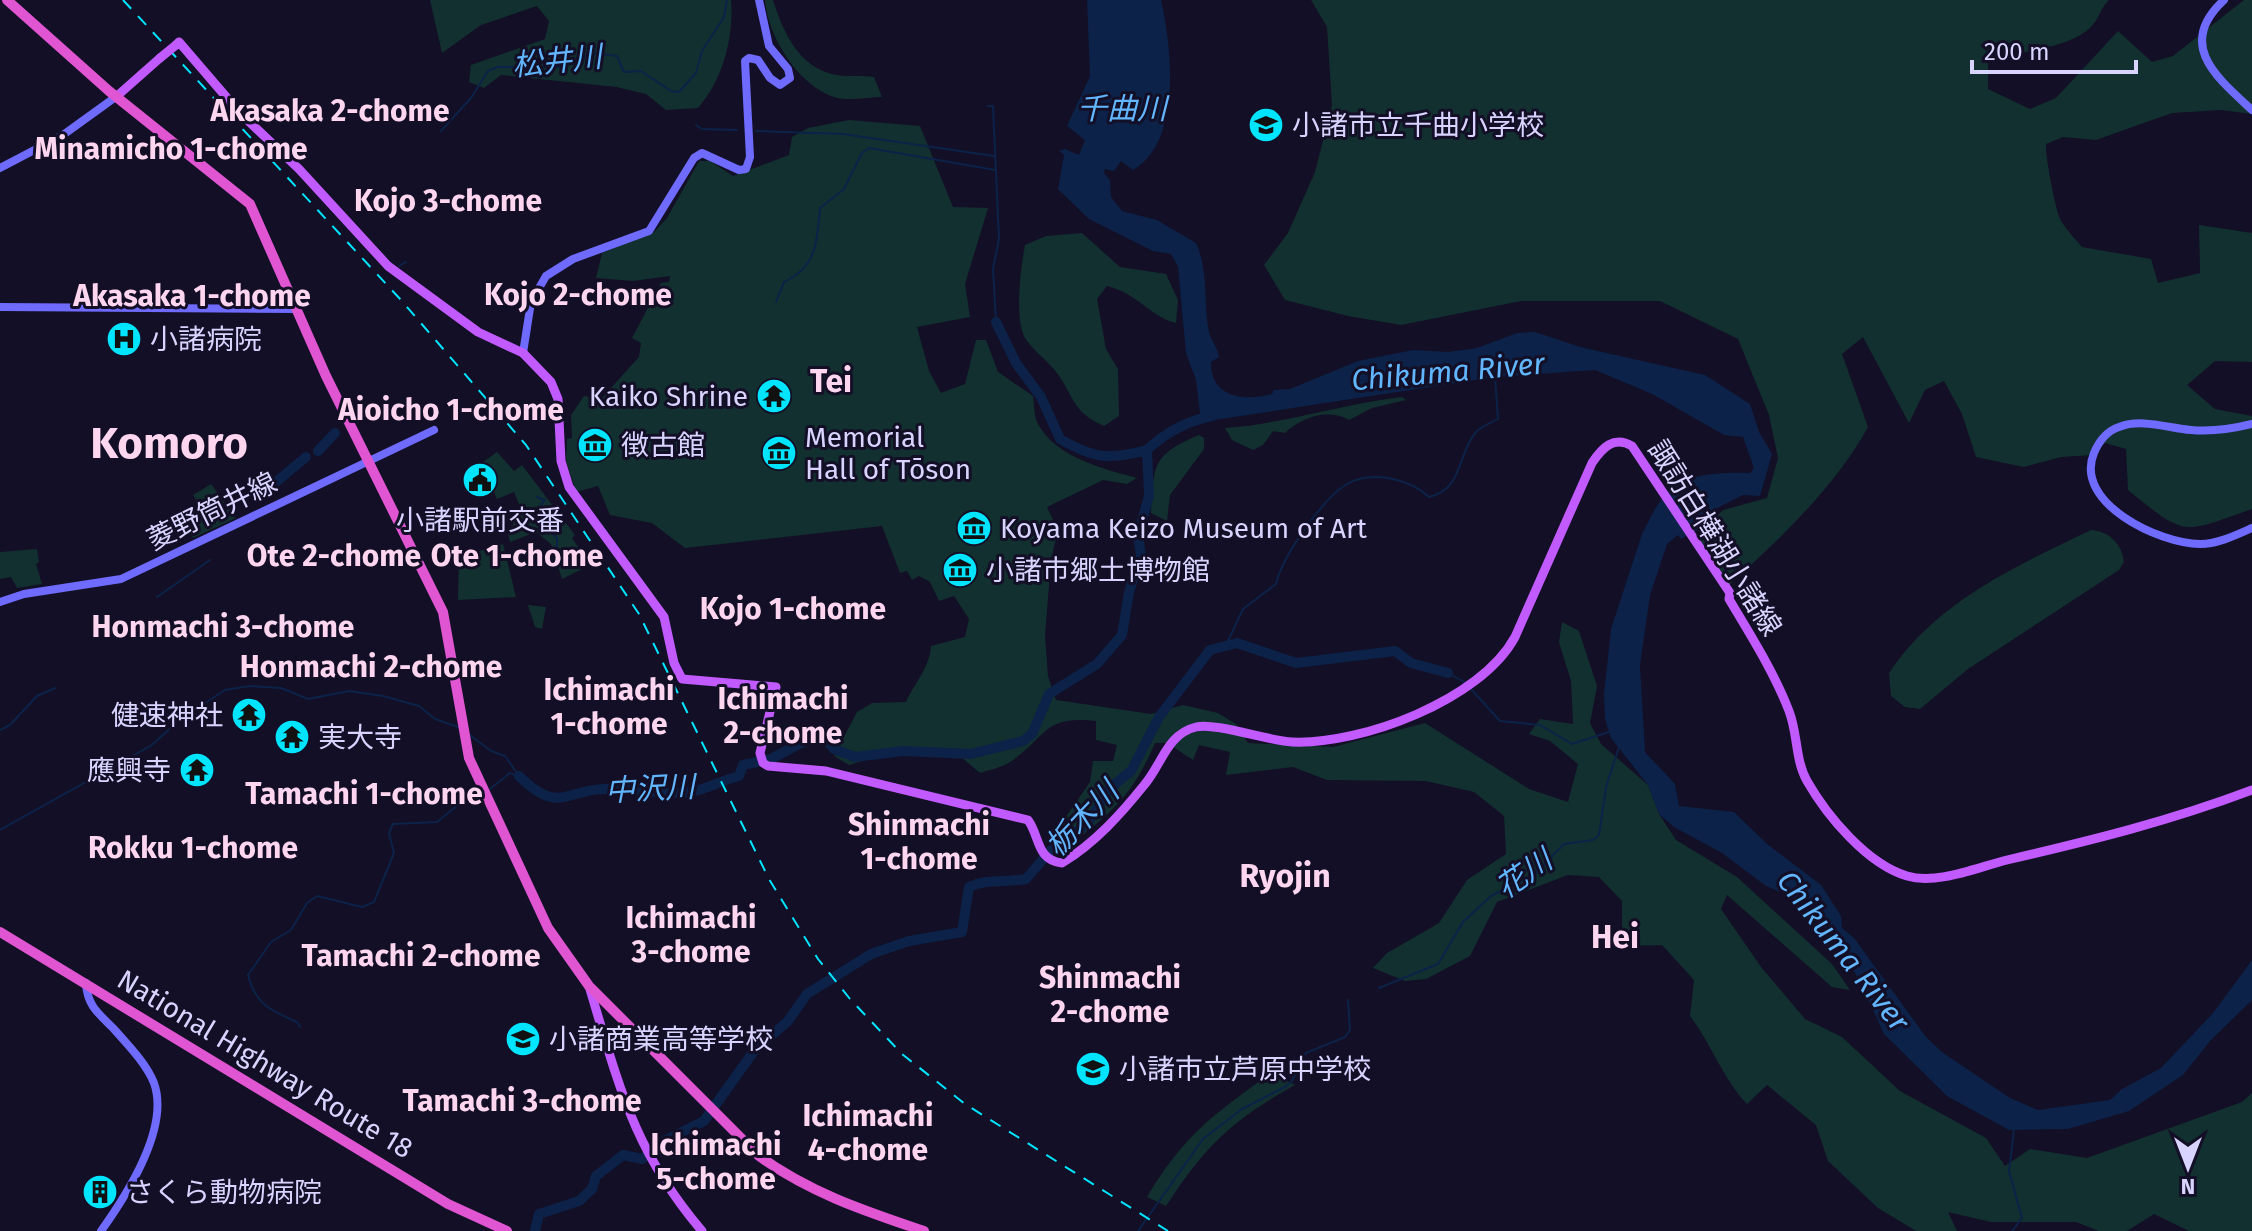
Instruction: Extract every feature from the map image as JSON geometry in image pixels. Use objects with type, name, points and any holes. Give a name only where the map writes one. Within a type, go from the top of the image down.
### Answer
[{"type":"highway","points":[[7,0],[117,96],[250,204],[368,462],[443,612],[469,758],[477,778],[548,928],[589,986],[766,1161],[823,1196],[924,1231]]},
{"type":"highway","name":"National Highway Route 18","points":[[0,932],[448,1204],[507,1231]]},
{"type":"main road","points":[[523,353],[531,302],[546,276],[573,259],[649,231],[694,158],[702,153],[739,170],[746,169],[750,157],[743,68],[749,58],[762,63],[775,83],[783,85],[790,78],[788,69],[769,46],[759,0]]},
{"type":"main road","points":[[2224,0],[2204,25],[2202,51],[2222,80],[2252,110]]},
{"type":"main road","name":"諏訪白樺湖小諸線","points":[[117,96],[179,42],[240,113],[299,169],[388,266],[478,332],[523,353],[551,382],[558,399],[561,461],[569,487],[664,617],[674,663],[682,679],[776,687],[760,753],[763,763],[839,774],[1028,820],[1040,850],[1054,862],[1070,858],[1098,836],[1148,780],[1165,750],[1179,735],[1194,727],[1291,742],[1337,740],[1413,716],[1438,703],[1498,661],[1507,650],[1592,463],[1603,448],[1615,442],[1626,442],[1652,474],[1730,593],[1729,599],[1776,679],[1791,716],[1796,747],[1811,787],[1839,827],[1895,871],[1921,878],[1968,870],[2147,828],[2252,790]]},
{"type":"main road","points":[[0,168],[63,135],[117,96]]},
{"type":"main road","points":[[0,307],[297,309]]},
{"type":"main road","points":[[2252,424],[2217,431],[2140,423],[2120,426],[2103,437],[2093,455],[2091,469],[2094,488],[2108,505],[2172,541],[2203,544],[2252,528]]},
{"type":"main road","name":"菱野筒井線","points":[[0,602],[24,594],[121,579],[434,430]]},
{"type":"main road","points":[[86,983],[89,1004],[140,1061],[153,1082],[156,1096],[156,1111],[136,1179],[101,1231]]},
{"type":"main road","points":[[589,986],[627,1110],[643,1149],[702,1231]]},
{"type":"green space","points":[[430,0],[731,0],[731,29],[725,57],[707,97],[698,108],[666,110],[646,94],[616,87],[501,75],[484,88],[469,82],[471,65],[545,39],[549,21],[537,6],[481,25],[442,53]]},
{"type":"green space","points":[[765,0],[773,0],[788,36],[802,57],[823,71],[836,75],[874,77],[882,97],[838,98],[811,84],[779,45]]},
{"type":"green space","points":[[1311,0],[2109,0],[2094,24],[2081,35],[2056,45],[1988,61],[1988,89],[2030,109],[2056,98],[2118,31],[2152,62],[2173,56],[2244,0],[2252,0],[2252,114],[2221,110],[2172,113],[2096,140],[2063,137],[2046,144],[2056,207],[2068,231],[2082,247],[2151,259],[2158,283],[2200,273],[2199,225],[2252,233],[2252,362],[2215,361],[2187,385],[2215,409],[2252,416],[2252,509],[2198,526],[2175,524],[2128,490],[2126,449],[2105,443],[2093,455],[2061,457],[2024,467],[1976,457],[1962,414],[1944,381],[1925,390],[1909,423],[1863,337],[1842,354],[1868,427],[1840,471],[1823,491],[1787,531],[1729,585],[1697,536],[1723,510],[1767,498],[1778,458],[1769,415],[1738,339],[1660,301],[1521,301],[1401,325],[1285,300],[1264,265],[1288,233],[1315,172],[1332,105],[1327,27]]},
{"type":"green space","points":[[849,120],[920,126],[953,207],[988,208],[965,284],[970,317],[917,327],[929,371],[941,393],[965,384],[976,340],[986,340],[998,372],[1033,396],[1037,422],[1055,444],[1081,460],[1137,478],[1127,484],[1103,480],[1047,507],[1058,531],[1051,559],[1045,636],[1048,676],[1056,700],[1151,714],[1183,705],[1218,713],[1236,724],[1248,743],[1333,747],[1425,723],[1529,789],[1568,802],[1578,764],[1550,741],[1529,734],[1540,719],[1573,724],[1571,681],[1559,642],[1562,622],[1579,631],[1597,686],[1590,723],[1601,744],[1648,785],[1659,814],[1676,840],[1737,877],[1832,964],[1850,990],[1832,987],[1727,895],[1721,909],[1761,967],[1805,1019],[1842,1037],[1900,1091],[1986,1138],[2005,1166],[2030,1149],[2087,1158],[2242,1102],[2252,1093],[2252,1231],[2189,1231],[2154,1214],[2127,1231],[2099,1231],[2076,1222],[1991,1222],[1948,1212],[1957,1231],[1916,1231],[1878,1208],[1828,1161],[1816,1125],[1767,1085],[1747,1104],[1731,1084],[1690,1016],[1694,980],[1662,945],[1622,946],[1622,901],[1599,877],[1568,875],[1497,902],[1470,956],[1426,979],[1405,981],[1373,968],[1387,953],[1439,923],[1467,880],[1506,854],[1504,816],[1474,792],[1426,781],[1327,780],[1293,767],[1226,775],[1230,752],[1199,745],[1193,760],[1167,743],[1155,743],[1137,778],[1118,804],[1064,850],[1052,837],[1090,782],[1093,761],[1113,761],[1117,745],[1096,740],[1096,721],[1056,724],[1010,762],[980,773],[954,751],[905,747],[849,765],[834,756],[857,712],[872,703],[906,702],[925,668],[931,646],[965,637],[969,619],[954,596],[939,601],[930,582],[919,576],[912,580],[907,571],[900,573],[882,526],[685,548],[652,523],[610,515],[598,486],[576,492],[566,461],[567,439],[572,438],[571,415],[584,396],[601,399],[639,357],[641,343],[632,338],[661,283],[669,282],[670,276],[633,281],[596,278],[602,253],[654,232],[667,218],[699,161],[710,161],[733,176],[789,155],[792,137],[808,128]]},
{"type":"green space","points":[[1082,233],[1120,267],[1166,274],[1178,300],[1176,323],[1159,316],[1118,289],[1107,286],[1097,299],[1106,349],[1118,369],[1119,416],[1104,426],[1075,404],[1057,373],[1027,341],[1020,322],[1019,294],[1025,245],[1046,236]]},
{"type":"green space","points":[[1402,397],[1406,400],[1372,408],[1349,420],[1333,415],[1316,416],[1285,433],[1273,431],[1263,445],[1253,450],[1232,440],[1225,428],[1269,422]]},
{"type":"green space","points":[[1199,435],[1204,438],[1204,449],[1170,495],[1167,521],[1151,513],[1158,463],[1172,449]]},
{"type":"green space","points":[[497,452],[514,471],[522,465],[575,535],[572,538],[590,565],[562,579],[551,544],[536,532],[510,542],[508,534],[521,509],[514,492],[497,499],[486,472],[480,475],[476,467]]},
{"type":"green space","points":[[211,484],[236,518],[193,538],[185,524],[204,513],[193,495]]},
{"type":"green space","points":[[2091,530],[2109,536],[2117,544],[2124,562],[2119,570],[1968,669],[1920,709],[1905,707],[1891,696],[1889,673],[1908,648],[1954,606],[2007,572]]},
{"type":"green space","points":[[503,544],[516,597],[458,600],[459,557]]},
{"type":"green space","points":[[37,549],[39,562],[36,564],[42,584],[17,588],[11,577],[0,579],[0,552]]},
{"type":"green space","points":[[528,605],[546,607],[542,629],[535,627]]},
{"type":"green space","points":[[1271,1073],[1295,1085],[1254,1110],[1222,1136],[1194,1167],[1166,1206],[1147,1197],[1174,1157],[1202,1127]]},
{"type":"water","name":"千曲川","points":[[1087,0],[1161,0],[1168,43],[1170,92],[1160,138],[1149,157],[1133,170],[1121,161],[1114,171],[1105,169],[1104,173],[1110,180],[1111,197],[1122,211],[1157,220],[1196,243],[1204,273],[1209,331],[1219,357],[1211,362],[1212,374],[1222,390],[1240,397],[1272,394],[1274,390],[1290,389],[1358,361],[1413,350],[1448,352],[1477,348],[1517,333],[1535,332],[1580,347],[1705,375],[1750,404],[1759,432],[1772,454],[1760,496],[1743,495],[1697,518],[1697,530],[1681,539],[1678,535],[1667,544],[1650,595],[1640,665],[1645,752],[1675,784],[1679,806],[1734,812],[1767,844],[1821,885],[1841,916],[1842,928],[1854,938],[1926,1037],[1942,1052],[2010,1098],[2038,1110],[2110,1100],[2122,1089],[2161,1068],[2213,1013],[2252,960],[2252,1000],[2210,1041],[2183,1075],[2129,1111],[2068,1129],[2009,1130],[1947,1096],[1884,1034],[1859,979],[1809,904],[1766,886],[1722,853],[1674,827],[1659,814],[1648,785],[1611,738],[1605,719],[1604,694],[1611,629],[1642,534],[1655,508],[1674,486],[1711,474],[1750,473],[1754,468],[1743,437],[1724,435],[1652,394],[1595,370],[1495,377],[1201,422],[1196,380],[1186,353],[1178,267],[1171,254],[1153,251],[1089,219],[1058,189],[1064,155],[1059,151],[1065,149],[1079,155],[1085,140],[1067,126],[1090,76]]},
{"type":"waterway","name":"松井川","points":[[441,131],[471,98],[488,71],[498,67],[558,67],[592,53],[617,56],[624,72],[641,71],[671,91],[679,92],[696,73],[702,51],[724,17],[727,0]]},
{"type":"waterway","points":[[988,106],[993,106],[999,239],[993,269],[996,322]]},
{"type":"waterway","points":[[696,125],[702,129],[737,130]]},
{"type":"waterway","points":[[756,131],[843,134],[994,156]]},
{"type":"waterway","points":[[776,302],[784,282],[795,276],[809,261],[816,242],[820,208],[844,189],[862,153],[869,148],[995,170]]},
{"type":"waterway","name":"松井川","points":[[399,266],[406,262]]},
{"type":"waterway","points":[[996,322],[1016,363],[1041,397],[1060,439],[1083,451],[1102,456],[1147,450]]},
{"type":"waterway","name":"Chikuma River","points":[[1227,643],[1243,609],[1276,584],[1286,559],[1305,529],[1337,491],[1357,480],[1379,477],[1412,485],[1429,497],[1448,487],[1476,432],[1498,419],[1495,377]]},
{"type":"waterway","name":"中沢川","points":[[519,776],[543,794],[561,798],[604,789],[680,793],[697,791],[739,776],[743,765],[771,759],[812,737],[826,739],[834,749],[855,757],[903,751],[971,754],[1023,741],[1032,734],[1049,694],[1097,664],[1122,635],[1129,592],[1141,556],[1138,535],[1149,496],[1147,450],[1177,428],[1212,416]]},
{"type":"waterway","name":"松井川","points":[[318,451],[335,433]]},
{"type":"waterway","name":"松井川","points":[[275,483],[306,457]]},
{"type":"waterway","points":[[537,497],[545,500],[541,504],[550,517],[545,517],[545,527],[557,538],[557,551]]},
{"type":"waterway","name":"松井川","points":[[157,597],[210,560]]},
{"type":"waterway","name":"栃木川","points":[[535,1231],[539,1214],[579,1201],[592,1189],[596,1176],[623,1155],[642,1159],[666,1140],[704,1121],[754,1051],[788,1021],[807,994],[871,954],[909,941],[962,932],[969,887],[1026,879],[1051,850],[1087,824],[1110,788],[1131,771],[1159,717],[1210,650],[1237,643],[1296,663],[1395,651],[1411,663],[1448,673]]},
{"type":"waterway","name":"栃木川","points":[[1448,673],[1464,682]]},
{"type":"waterway","name":"中沢川","points":[[0,830],[152,745],[178,721],[225,690],[250,686],[281,688],[308,699],[349,691],[383,696],[419,706],[435,719],[458,727]]},
{"type":"waterway","name":"松井川","points":[[0,730],[10,725],[37,696],[55,688]]},
{"type":"waterway","name":"栃木川","points":[[1471,689],[1500,721],[1540,725],[1572,744],[1609,732]]},
{"type":"waterway","name":"中沢川","points":[[470,735],[491,751],[505,756],[519,776]]},
{"type":"waterway","name":"花川","points":[[1379,988],[1438,964],[1463,922],[1491,896],[1536,873],[1564,844],[1593,840],[1599,835],[1606,787],[1619,747]]},
{"type":"waterway","points":[[490,789],[510,773],[518,776]]},
{"type":"waterway","points":[[300,1027],[297,1022],[265,1005],[251,985],[248,975],[271,942],[291,930],[307,903],[317,896],[362,907],[374,902],[394,853],[389,833],[393,824],[437,822],[463,801],[480,796]]},
{"type":"waterway","name":"花川","points":[[1138,1231],[1203,1139],[1242,1109],[1285,1087],[1292,1081],[1306,1053],[1345,1037],[1350,1030],[1348,1000]]},
{"type":"waterway","points":[[2012,1231],[2022,1218],[2009,1171],[2014,1130]]},
{"type":"railway","points":[[123,0],[401,300],[526,445],[639,614],[769,879],[818,959],[850,999],[902,1054],[965,1104],[1168,1231]]},
{"type":"place","name":"小諸市立千曲小学校","points":[[1266,125]]},
{"type":"place","name":"小諸病院","points":[[124,339]]},
{"type":"place","name":"Kaiko Shrine","points":[[774,396]]},
{"type":"place","name":"徴古館","points":[[595,445]]},
{"type":"place","name":"Memorial Hall of Tōson","points":[[779,453]]},
{"type":"place","name":"小諸駅前交番","points":[[480,480]]},
{"type":"place","name":"Koyama Keizo Museum of Art","points":[[974,528]]},
{"type":"place","name":"小諸市郷土博物館","points":[[960,570]]},
{"type":"place","name":"健速神社","points":[[249,715]]},
{"type":"place","name":"実大寺","points":[[292,737]]},
{"type":"place","name":"應興寺","points":[[197,770]]},
{"type":"place","name":"小諸商業高等学校","points":[[523,1039]]},
{"type":"place","name":"小諸市立芦原中学校","points":[[1093,1069]]},
{"type":"place","name":"さくら動物病院","points":[[100,1192]]},
{"type":"district","name":"Akasaka 2-chome","points":[[330,111]]},
{"type":"district","name":"Minamicho 1-chome","points":[[171,149]]},
{"type":"district","name":"Kojo 3-chome","points":[[448,201]]},
{"type":"district","name":"Kojo 2-chome","points":[[578,295]]},
{"type":"district","name":"Akasaka 1-chome","points":[[192,296]]},
{"type":"district","name":"Tei","points":[[831,381]]},
{"type":"district","name":"Aioicho 1-chome","points":[[451,410]]},
{"type":"district","name":"Komoro","points":[[169,443]]},
{"type":"district","name":"Ote 2-chome","points":[[334,556]]},
{"type":"district","name":"Ote 1-chome","points":[[517,556]]},
{"type":"district","name":"Kojo 1-chome","points":[[793,609]]},
{"type":"district","name":"Honmachi 3-chome","points":[[223,627]]},
{"type":"district","name":"Honmachi 2-chome","points":[[371,667]]},
{"type":"district","name":"Ichimachi 1-chome","points":[[609,707]]},
{"type":"district","name":"Ichimachi 2-chome","points":[[783,716]]},
{"type":"district","name":"Tamachi 1-chome","points":[[364,794]]},
{"type":"district","name":"Shinmachi 1-chome","points":[[919,842]]},
{"type":"district","name":"Rokku 1-chome","points":[[193,848]]},
{"type":"district","name":"Ryojin","points":[[1285,876]]},
{"type":"district","name":"Ichimachi 3-chome","points":[[691,935]]},
{"type":"district","name":"Hei","points":[[1615,937]]},
{"type":"district","name":"Tamachi 2-chome","points":[[421,956]]},
{"type":"district","name":"Shinmachi 2-chome","points":[[1110,995]]},
{"type":"district","name":"Tamachi 3-chome","points":[[522,1101]]},
{"type":"district","name":"Ichimachi 4-chome","points":[[868,1133]]},
{"type":"district","name":"Ichimachi 5-chome","points":[[716,1162]]}]
